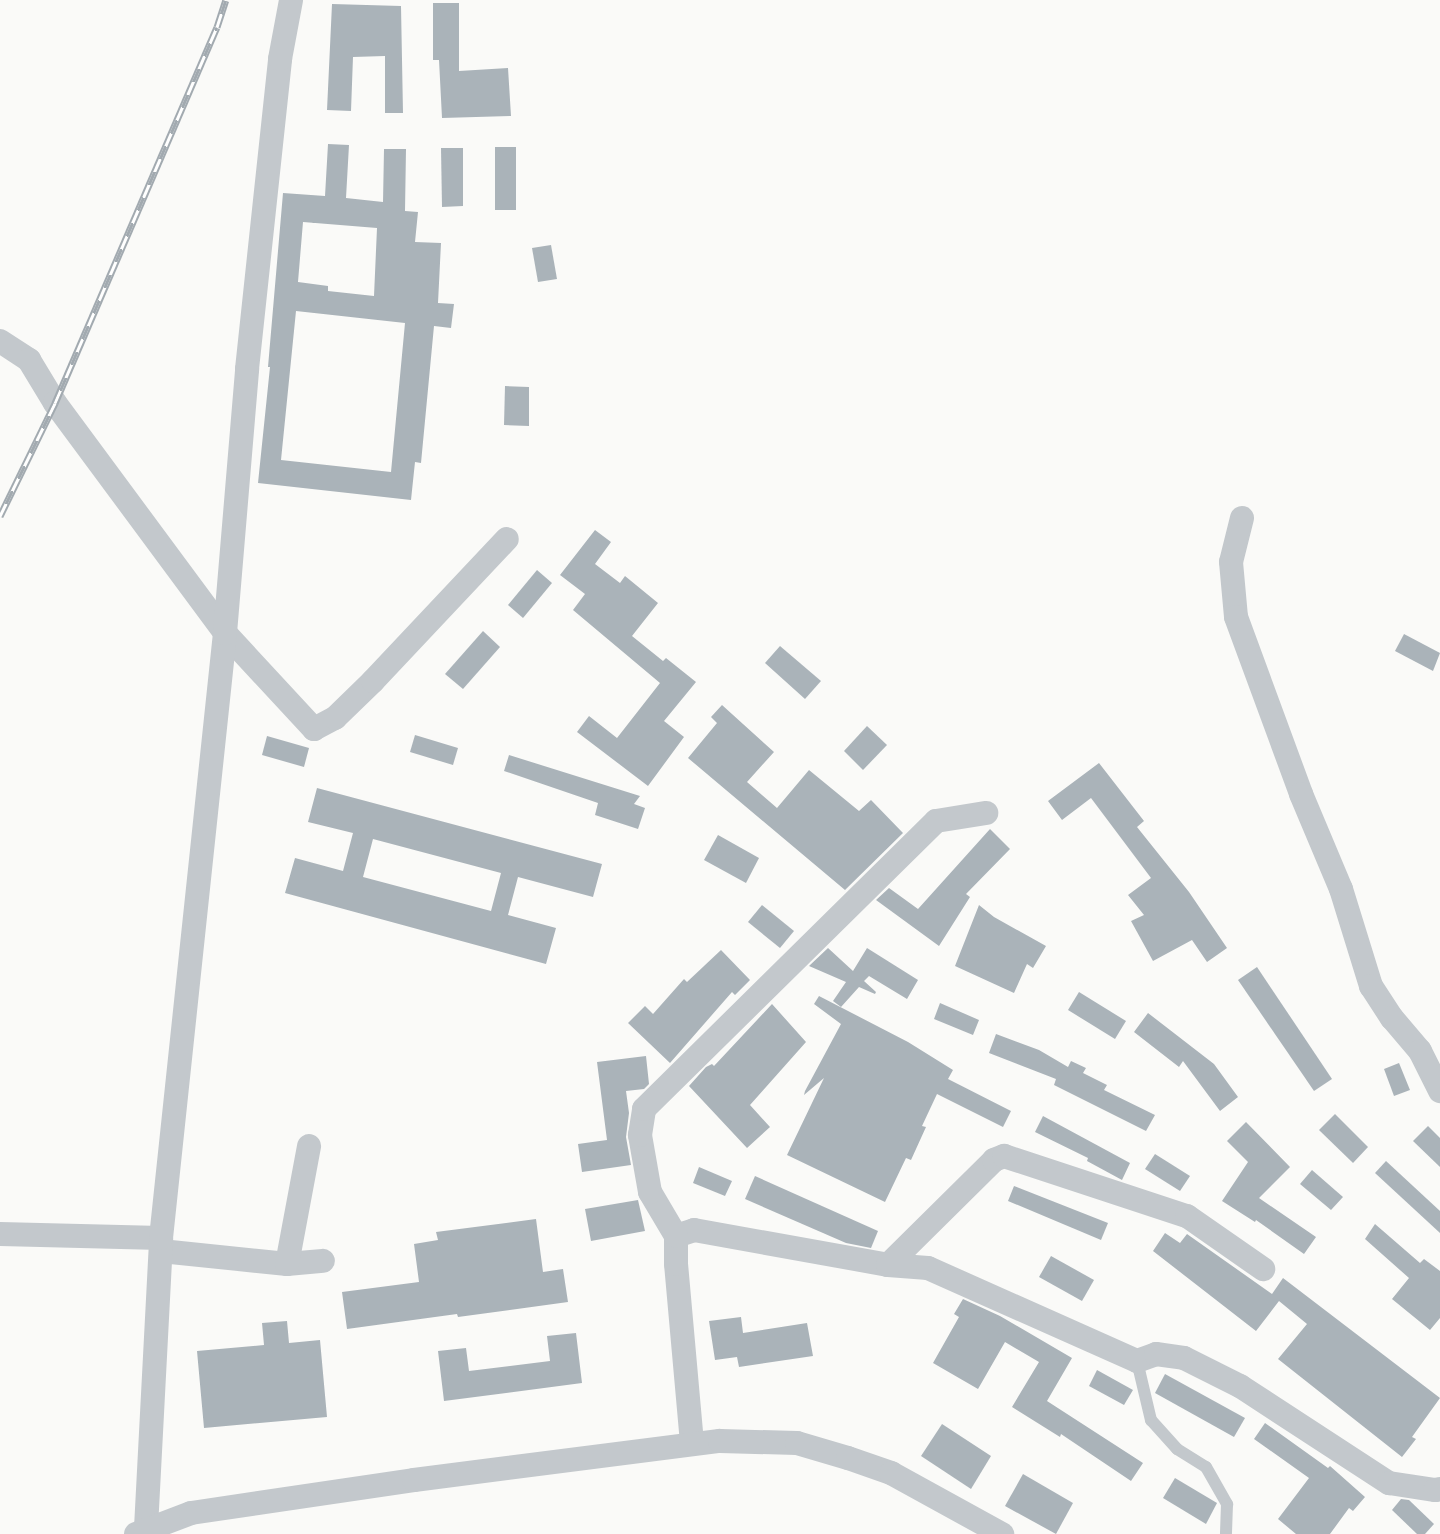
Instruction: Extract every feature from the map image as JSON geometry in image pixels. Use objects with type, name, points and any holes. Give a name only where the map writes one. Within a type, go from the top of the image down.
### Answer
[{"type":"street","points":[[291,0],[280,59],[247,369],[225,633],[161,1244],[141,1531],[191,1513],[692,1443],[797,1443],[891,1473],[1002,1534]]},
{"type":"street","points":[[0,341],[30,360],[55,403],[225,633],[314,729],[335,718],[373,681],[507,539]]},
{"type":"street","points":[[1242,518],[1231,562],[1236,617],[1301,794],[1341,890],[1371,986],[1392,1018],[1420,1051],[1440,1091]]},
{"type":"street","points":[[692,1443],[676,1264],[676,1236],[650,1192],[640,1135],[644,1109],[936,821],[986,813]]},
{"type":"street","points":[[287,1264],[309,1146]]},
{"type":"street","points":[[888,1265],[994,1160],[1004,1156],[1187,1216],[1263,1269]]},
{"type":"street","points":[[676,1236],[694,1230],[888,1265],[928,1268],[1137,1361],[1155,1354],[1184,1358],[1259,1397],[1389,1483],[1440,1489]]},
{"type":"street","points":[[0,1234],[161,1244],[287,1264],[323,1261]]},
{"type":"lane","points":[[1137,1361],[1151,1420],[1178,1449],[1206,1467],[1227,1504],[1226,1534]]},
{"type":"building","points":[[433,3],[459,3],[459,71],[508,68],[511,116],[442,118],[439,60],[433,60]]},
{"type":"building","points":[[332,4],[401,6],[403,113],[385,113],[385,56],[353,57],[351,111],[327,110]]},
{"type":"building","points":[[328,144],[349,145],[346,198],[383,202],[384,149],[406,149],[405,211],[418,212],[415,242],[441,243],[438,303],[454,304],[451,328],[434,326],[421,463],[415,462],[411,500],[258,483],[270,367],[268,367],[283,193],[325,196]],"holes":[[[303,222],[377,228],[374,296],[328,291],[328,286],[298,282]],[[296,311],[405,323],[391,472],[281,460]]]},
{"type":"building","points":[[495,147],[516,147],[516,210],[495,210]]},
{"type":"building","points":[[441,148],[463,148],[463,206],[442,207]]},
{"type":"building","points":[[551,245],[557,279],[538,282],[532,248]]},
{"type":"building","points":[[505,386],[529,387],[529,426],[504,425]]},
{"type":"building","points":[[595,530],[611,542],[595,564],[620,583],[625,576],[658,603],[632,636],[663,661],[666,658],[696,682],[664,721],[684,737],[648,786],[577,732],[589,716],[617,738],[660,683],[573,610],[585,594],[560,575]]},
{"type":"building","points":[[537,570],[552,583],[523,618],[508,605]]},
{"type":"building","points":[[483,631],[500,647],[463,689],[445,674]]},
{"type":"building","points":[[1404,634],[1440,653],[1433,671],[1395,651]]},
{"type":"building","points":[[780,646],[821,681],[805,699],[765,663]]},
{"type":"building","points":[[722,705],[774,752],[747,782],[777,808],[809,770],[859,811],[871,800],[903,833],[845,890],[688,758],[717,723],[711,717]]},
{"type":"building","points":[[867,726],[887,745],[863,770],[844,751]]},
{"type":"building","points":[[415,735],[458,748],[453,765],[410,752]]},
{"type":"building","points":[[267,736],[309,748],[304,767],[262,755]]},
{"type":"building","points":[[509,755],[640,796],[634,804],[645,808],[638,829],[595,815],[598,803],[504,771]]},
{"type":"building","points":[[1099,763],[1144,821],[1137,827],[1189,892],[1227,948],[1207,962],[1192,940],[1153,961],[1131,921],[1144,915],[1128,895],[1151,878],[1091,798],[1062,820],[1048,801]]},
{"type":"building","points":[[317,788],[602,864],[593,897],[518,877],[508,915],[556,928],[546,964],[285,893],[295,858],[343,871],[353,833],[308,822]],"holes":[[[373,839],[501,873],[491,911],[363,877]]]},
{"type":"building","points":[[990,829],[1010,849],[966,894],[970,897],[939,946],[876,900],[889,888],[918,909]]},
{"type":"building","points":[[718,835],[759,858],[746,883],[704,860]]},
{"type":"building","points":[[762,905],[794,931],[780,948],[748,922]]},
{"type":"building","points":[[979,905],[994,917],[1046,946],[1033,968],[1027,964],[1014,993],[955,966]]},
{"type":"building","points":[[828,948],[853,971],[867,948],[918,980],[907,999],[869,976],[864,981],[876,992],[875,994],[859,987],[841,1007],[833,1001],[846,982],[809,966]]},
{"type":"building","points":[[721,950],[750,980],[735,995],[732,992],[670,1063],[628,1023],[645,1006],[653,1014],[684,979],[687,982]]},
{"type":"building","points":[[1257,967],[1332,1079],[1314,1091],[1238,980]]},
{"type":"building","points":[[1079,992],[1126,1021],[1115,1039],[1068,1010]]},
{"type":"building","points":[[819,996],[908,1042],[953,1070],[948,1079],[1011,1111],[1003,1127],[937,1094],[922,1126],[926,1127],[911,1160],[906,1158],[885,1202],[787,1155],[824,1078],[804,1095],[805,1091],[841,1024],[814,1004]]},
{"type":"building","points":[[940,1003],[979,1020],[973,1035],[934,1019]]},
{"type":"building","points":[[772,1004],[806,1042],[750,1105],[770,1127],[747,1148],[689,1086],[706,1067],[712,1064],[714,1066]]},
{"type":"building","points":[[1148,1013],[1214,1064],[1238,1097],[1220,1111],[1183,1061],[1179,1067],[1134,1032]]},
{"type":"building","points":[[996,1034],[1039,1050],[1068,1067],[1071,1061],[1086,1068],[1083,1073],[1107,1085],[1104,1090],[1155,1115],[1146,1131],[1054,1085],[1056,1079],[989,1053]]},
{"type":"building","points":[[646,1056],[649,1084],[644,1089],[626,1091],[629,1113],[626,1137],[631,1165],[582,1172],[578,1144],[607,1140],[597,1062]]},
{"type":"building","points":[[1399,1063],[1410,1090],[1394,1096],[1384,1069]]},
{"type":"building","points":[[1335,1114],[1368,1147],[1353,1163],[1319,1130]]},
{"type":"building","points":[[1043,1116],[1130,1163],[1122,1180],[1087,1161],[1088,1158],[1035,1132]]},
{"type":"building","points":[[1246,1122],[1290,1167],[1259,1198],[1316,1237],[1304,1254],[1256,1220],[1255,1222],[1222,1201],[1248,1162],[1227,1141]]},
{"type":"building","points":[[1428,1126],[1440,1138],[1440,1167],[1413,1141]]},
{"type":"building","points":[[1155,1154],[1190,1176],[1180,1191],[1145,1169]]},
{"type":"building","points":[[1386,1161],[1440,1211],[1440,1233],[1375,1173]]},
{"type":"building","points":[[699,1167],[732,1181],[725,1196],[693,1183]]},
{"type":"building","points":[[1312,1170],[1343,1197],[1331,1210],[1300,1184]]},
{"type":"building","points":[[755,1176],[878,1231],[871,1248],[846,1243],[745,1199]]},
{"type":"building","points":[[1014,1186],[1108,1223],[1101,1240],[1008,1201]]},
{"type":"building","points":[[638,1200],[645,1231],[591,1241],[585,1209]]},
{"type":"building","points":[[536,1219],[543,1272],[563,1269],[568,1302],[347,1329],[342,1292],[419,1282],[414,1244],[438,1240],[436,1232]]},
{"type":"building","points":[[1375,1224],[1420,1263],[1424,1259],[1440,1271],[1440,1318],[1430,1330],[1392,1299],[1409,1278],[1365,1239]]},
{"type":"building","points":[[1165,1233],[1180,1243],[1187,1234],[1272,1294],[1283,1278],[1440,1398],[1412,1437],[1416,1439],[1402,1457],[1278,1359],[1307,1324],[1279,1301],[1256,1331],[1153,1251]]},
{"type":"building","points":[[1051,1256],[1094,1280],[1082,1301],[1039,1277]]},
{"type":"building","points":[[963,1299],[1000,1316],[1072,1358],[1047,1401],[1143,1463],[1131,1481],[1061,1434],[1060,1437],[1012,1407],[1039,1362],[1005,1342],[978,1389],[933,1363],[959,1317],[954,1314]]},
{"type":"building","points":[[741,1317],[743,1333],[807,1323],[813,1356],[739,1367],[737,1357],[715,1360],[709,1321]]},
{"type":"building","points":[[287,1321],[289,1343],[320,1340],[327,1417],[204,1428],[197,1351],[264,1345],[262,1323]]},
{"type":"building","points":[[576,1333],[582,1383],[444,1401],[438,1351],[466,1348],[469,1371],[550,1361],[547,1336]]},
{"type":"building","points":[[1097,1370],[1133,1390],[1124,1405],[1089,1386]]},
{"type":"building","points":[[1165,1374],[1245,1418],[1234,1437],[1155,1393]]},
{"type":"building","points":[[1265,1423],[1328,1468],[1330,1466],[1365,1497],[1353,1511],[1349,1508],[1330,1534],[1296,1534],[1278,1519],[1309,1478],[1254,1439]]},
{"type":"building","points":[[942,1424],[991,1456],[971,1489],[921,1456]]},
{"type":"building","points":[[1023,1474],[1073,1503],[1056,1534],[1005,1506]]},
{"type":"building","points":[[1175,1478],[1217,1503],[1206,1524],[1163,1498]]},
{"type":"building","points":[[1401,1499],[1409,1500],[1434,1524],[1425,1534],[1417,1534],[1392,1510]]},
{"type":"railway","points":[[0,516],[55,403],[217,27],[226,0]]}]
